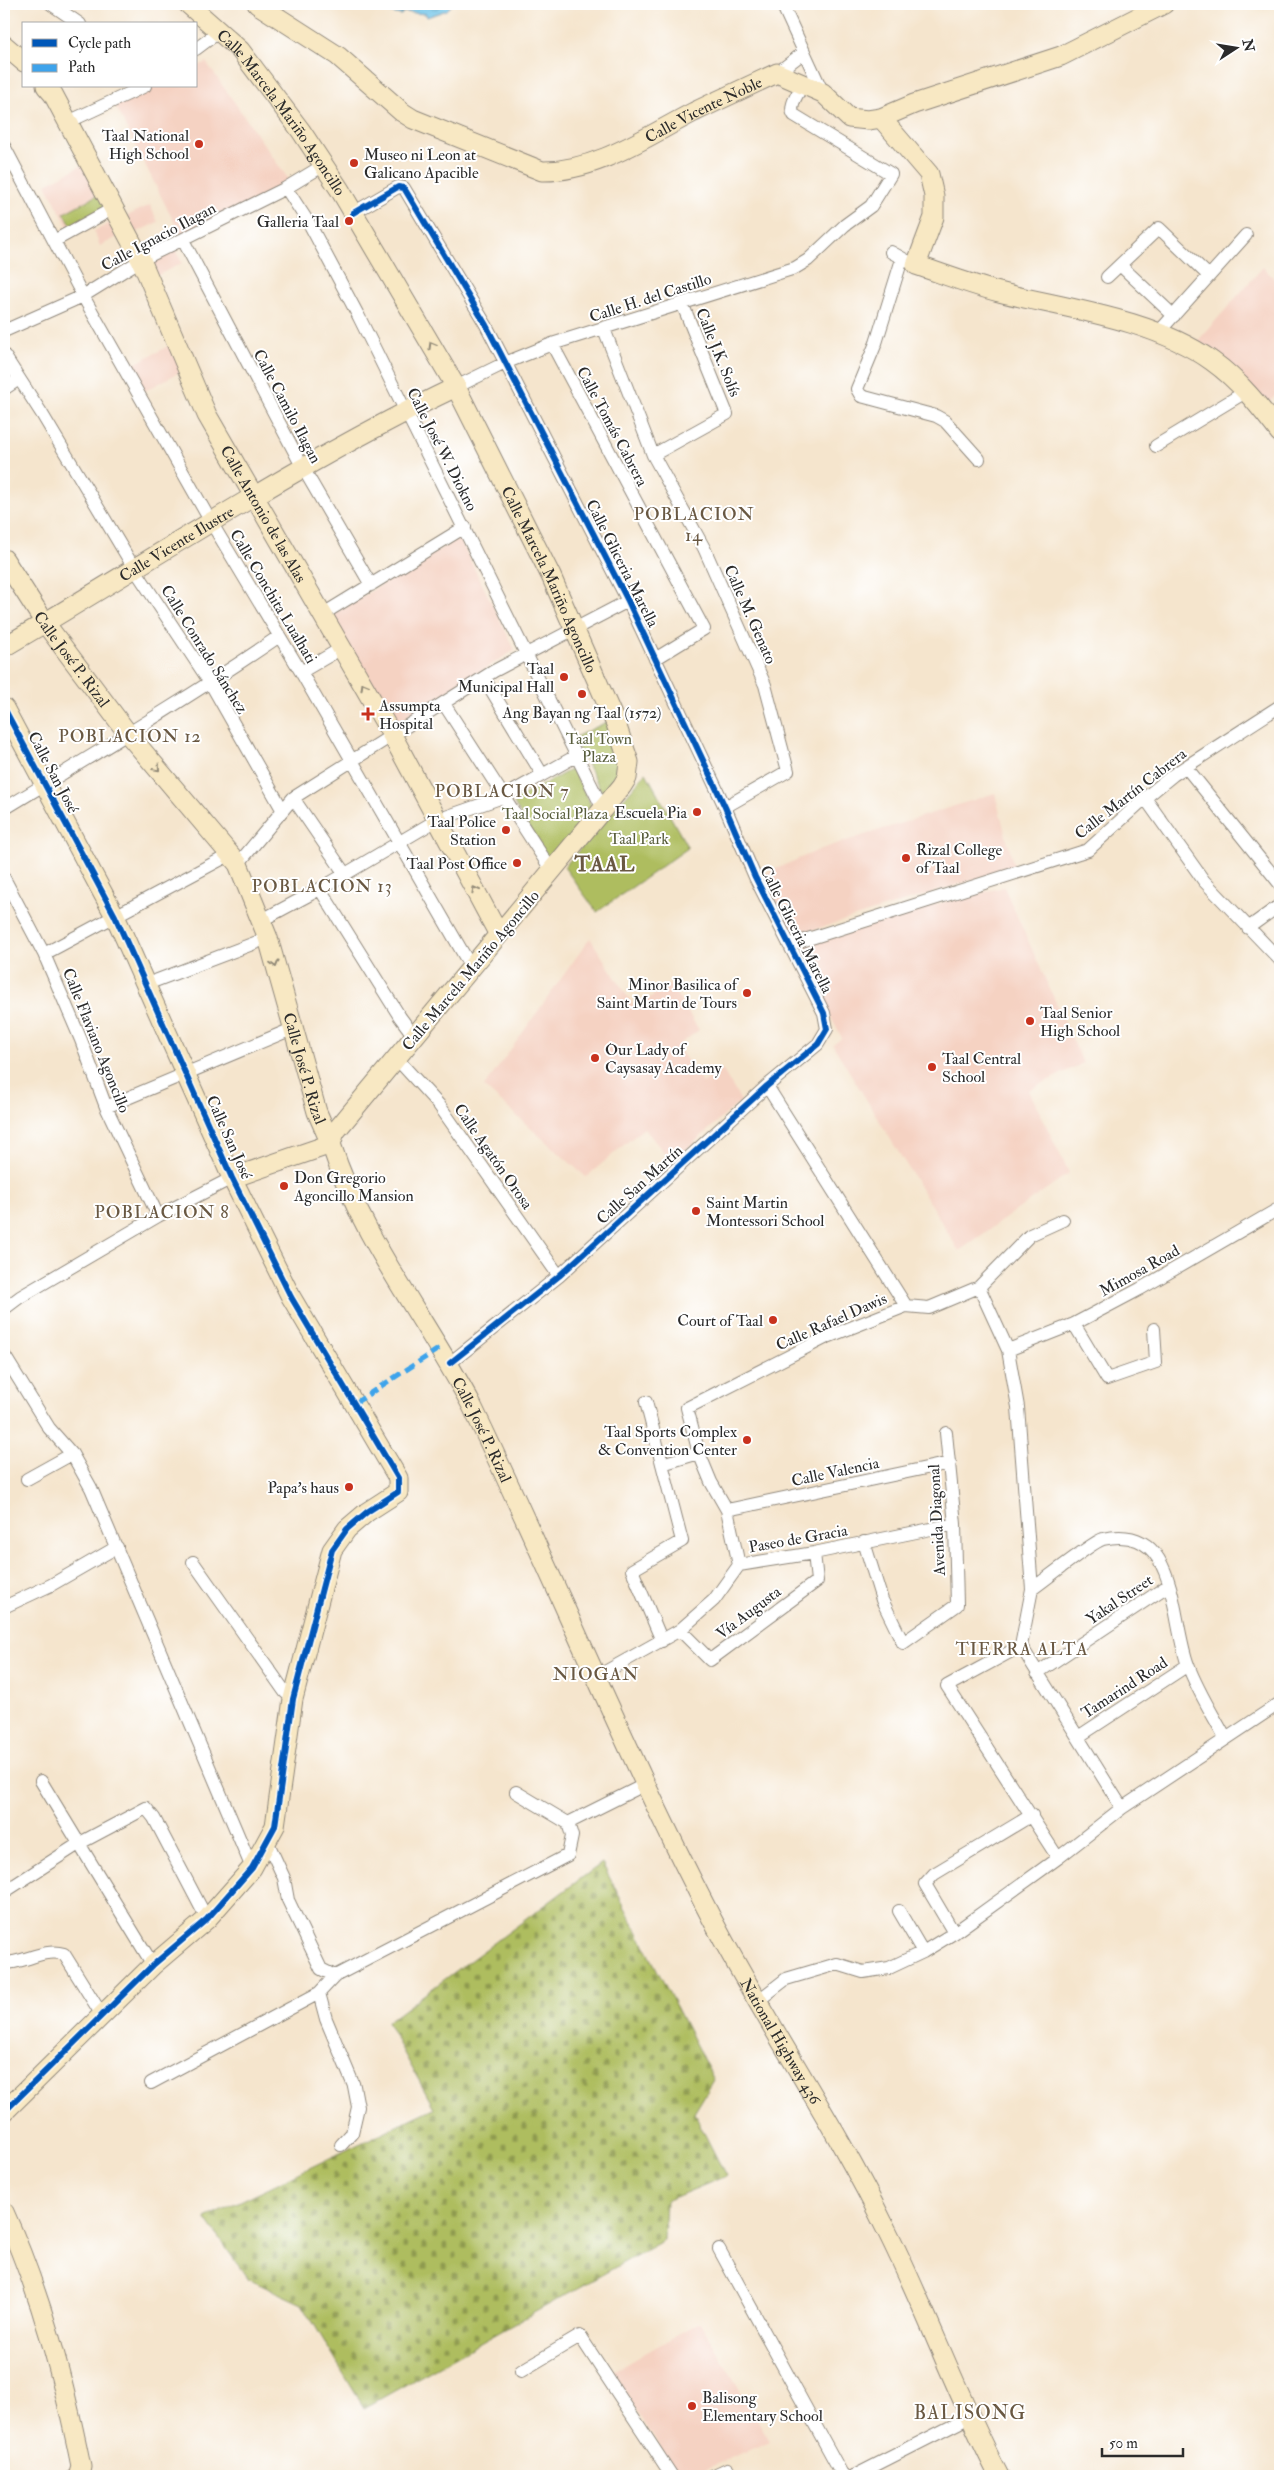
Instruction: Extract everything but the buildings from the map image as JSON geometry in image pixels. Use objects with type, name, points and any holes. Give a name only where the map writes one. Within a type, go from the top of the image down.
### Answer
[{"type":"main road","name":"Calle Marcela Mariño Agoncillo","points":[[188,4],[220,31],[260,73],[324,165],[456,387],[527,527],[574,628],[616,724],[629,762],[627,778],[603,809],[498,933],[352,1112],[331,1142]]},
{"type":"main road","name":"Calle Vicente Noble","points":[[257,4],[338,56],[402,112],[413,119],[542,171],[561,170],[603,158],[777,74],[823,93],[849,118],[868,120],[882,118],[914,104],[1061,56],[1164,4]]},
{"type":"main road","points":[[4,45],[22,60]]},
{"type":"main road","name":"Calle Antonio de las Alas","points":[[48,88],[53,94],[141,260],[207,415],[392,735],[498,933]]},
{"type":"main road","points":[[882,118],[928,174],[934,196],[934,217],[903,259],[1004,294],[1094,312],[1178,341],[1212,361],[1247,390],[1280,433]]},
{"type":"main road","name":"Calle Vicente Ilustre","points":[[4,647],[254,496],[405,412],[456,387]]},
{"type":"main road","name":"Calle José P. Rizal","points":[[4,559],[44,623],[129,735],[235,859],[262,920],[317,1112],[331,1142],[345,1185],[365,1224],[450,1363],[492,1447],[563,1607]]},
{"type":"main road","name":"Calle San José","points":[[4,708],[115,916],[232,1178],[292,1296],[398,1478],[398,1492],[367,1512],[347,1529],[332,1550],[293,1699]]},
{"type":"main road","points":[[232,1178],[331,1142]]},
{"type":"main road","name":"National Highway 436","points":[[563,1607],[646,1784],[722,1938],[759,2000],[886,2228],[916,2292],[968,2418],[998,2476]]},
{"type":"main road","points":[[4,2112],[153,1965],[207,1919],[252,1868],[275,1826],[293,1699]]},
{"type":"main road","points":[[4,2212],[21,2251],[53,2343],[81,2466],[78,2476]]},
{"type":"street","points":[[51,4],[77,22]]},
{"type":"street","points":[[782,4],[823,93]]},
{"type":"street","points":[[198,48],[220,31]]},
{"type":"street","points":[[777,74],[803,53]]},
{"type":"street","name":"Calle H. del Castillo","points":[[456,387],[505,363],[552,344],[795,268],[808,260],[845,225],[871,206],[891,174],[794,116],[791,111],[792,106],[803,84]]},
{"type":"street","points":[[68,122],[141,88]]},
{"type":"street","name":"Calle Conchita Lualhati","points":[[4,146],[83,296],[211,522],[278,637],[301,672],[471,967]]},
{"type":"street","name":"Calle Ignacio Ilagan","points":[[4,331],[83,296],[141,260],[286,188],[324,165]]},
{"type":"street","name":"Calle Gliceria Marella","points":[[353,213],[398,187],[404,188],[456,272],[628,601],[725,807],[755,877],[824,1013]]},
{"type":"street","name":"Calle José W. Diokno","points":[[286,188],[310,225],[359,316],[603,809]]},
{"type":"street","points":[[54,241],[114,208]]},
{"type":"street","points":[[1107,277],[1159,228],[1209,276]]},
{"type":"street","points":[[1157,334],[1246,235]]},
{"type":"street","name":"Calle Camilo Ilagan","points":[[182,240],[303,468],[371,585]]},
{"type":"street","points":[[903,259],[876,343],[857,389],[860,396],[936,416],[945,421],[978,459]]},
{"type":"street","points":[[1120,265],[1174,316]]},
{"type":"street","name":"Calle J.K. Solís","points":[[653,456],[727,414],[682,303]]},
{"type":"street","name":"Calle M. Genato","points":[[604,329],[653,456],[704,548],[766,685],[788,771],[725,807]]},
{"type":"street","name":"Calle Tomás Cabrera","points":[[552,344],[704,629],[655,659]]},
{"type":"street","name":"Calle Conrado Sánchez","points":[[4,355],[134,568],[211,684],[282,808]]},
{"type":"street","points":[[4,389],[19,379]]},
{"type":"street","points":[[1156,446],[1247,390]]},
{"type":"street","points":[[323,614],[465,527]]},
{"type":"street","points":[[44,954],[115,916],[235,859],[293,798],[526,653],[628,601]]},
{"type":"street","points":[[4,809],[211,684],[278,637]]},
{"type":"street","points":[[301,672],[342,648]]},
{"type":"street","points":[[484,678],[542,774]]},
{"type":"street","points":[[444,704],[552,871]]},
{"type":"street","name":"Calle Martín Cabrera","points":[[789,945],[1088,850],[1145,798],[1186,767],[1280,706]]},
{"type":"street","points":[[262,920],[320,889],[438,820],[503,797],[576,756]]},
{"type":"street","points":[[1186,767],[1280,884]]},
{"type":"street","points":[[293,798],[345,874]]},
{"type":"street","points":[[1145,798],[1204,881],[1280,960]]},
{"type":"street","name":"Calle Flaviano Agoncillo","points":[[4,878],[44,954],[81,1040],[106,1107],[158,1216]]},
{"type":"street","points":[[320,889],[400,1017],[414,1036]]},
{"type":"street","points":[[1248,928],[1280,905]]},
{"type":"street","points":[[147,984],[268,938]]},
{"type":"street","name":"Calle San Martín","points":[[450,1363],[559,1276],[767,1086],[818,1044],[827,1029],[824,1013]]},
{"type":"street","points":[[106,1107],[292,1029]]},
{"type":"street","name":"Calle Agatón Orosa","points":[[396,1059],[439,1105],[559,1276]]},
{"type":"street","name":"Calle Rafael Dawis","points":[[739,1564],[727,1510],[710,1482],[699,1453],[687,1408],[825,1338],[906,1306],[767,1086]]},
{"type":"street","points":[[4,1309],[20,1297],[158,1216],[232,1178]]},
{"type":"street","name":"Mimosa Road","points":[[1008,1350],[1074,1324],[1148,1285],[1280,1208]]},
{"type":"street","points":[[906,1306],[929,1308],[979,1287],[1016,1247],[1030,1235],[1063,1220]]},
{"type":"street","points":[[979,1287],[1008,1350],[1018,1407],[1032,1589],[1021,1646],[1122,1808]]},
{"type":"street","points":[[1074,1324],[1107,1379],[1156,1362],[1154,1329]]},
{"type":"street","points":[[4,1355],[49,1428],[72,1454],[91,1488],[252,1868]]},
{"type":"street","points":[[646,1402],[682,1541],[632,1570],[662,1641]]},
{"type":"street","name":"Avenida Diagonal","points":[[864,1542],[882,1600],[903,1644],[956,1605],[956,1524],[946,1433]]},
{"type":"street","points":[[662,1464],[699,1453]]},
{"type":"street","points":[[27,1479],[72,1454]]},
{"type":"street","name":"Calle Valencia","points":[[727,1510],[950,1463]]},
{"type":"street","name":"Paseo de Gracia","points":[[596,1677],[680,1630],[714,1600],[739,1564],[814,1553],[956,1524]]},
{"type":"street","points":[[1032,1589],[1102,1539],[1130,1537],[1148,1544],[1162,1560],[1188,1665],[1226,1739]]},
{"type":"street","points":[[4,1607],[51,1585],[117,1547]]},
{"type":"street","name":"Vía Augusta","points":[[680,1630],[710,1660],[816,1581],[814,1553]]},
{"type":"street","points":[[193,1562],[285,1692],[293,1699]]},
{"type":"street","name":"Yakal Street","points":[[1037,1673],[1169,1585]]},
{"type":"street","points":[[1021,1646],[947,1686],[1058,1858]]},
{"type":"street","name":"Tamarind Road","points":[[1078,1737],[1188,1665]]},
{"type":"street","points":[[759,2000],[786,1978],[820,1968],[837,1964],[863,1972],[889,1968],[923,1952],[954,1933],[1058,1858],[1122,1808],[1280,1703]]},
{"type":"street","points":[[41,1781],[153,1965]]},
{"type":"street","points":[[568,1823],[646,1784]]},
{"type":"street","points":[[151,2082],[319,1993],[335,1976],[568,1855],[572,1836],[568,1823],[516,1792]]},
{"type":"street","points":[[4,1892],[80,1843],[146,1808],[154,1818],[207,1919]]},
{"type":"street","points":[[954,1933],[925,1884],[934,1874],[1032,1815]]},
{"type":"street","points":[[266,1841],[284,1878],[288,1900],[321,1969],[335,1976]]},
{"type":"street","points":[[899,1912],[923,1952]]},
{"type":"street","points":[[4,1963],[27,1960],[53,1951],[64,1954],[102,2016]]},
{"type":"street","points":[[319,1993],[326,2019],[354,2086],[358,2107],[352,2132],[341,2145]]},
{"type":"street","points":[[719,2250],[843,2476]]},
{"type":"street","points":[[521,2371],[580,2336],[672,2476]]},
{"type":"street","points":[[854,2476],[968,2418]]},
{"type":"street","points":[[712,2476],[727,2469],[733,2476]]},
{"type":"shaded area","name":"Taal National High School","points":[[206,62],[291,183],[183,240],[115,105],[151,88],[198,88],[198,66]]},
{"type":"shaded area","points":[[88,162],[111,207],[69,229],[46,184]]},
{"type":"shaded area","points":[[150,205],[158,222],[133,234],[125,217]]},
{"type":"shaded area","points":[[119,219],[125,233],[100,246],[94,231]]},
{"type":"shaded area","points":[[174,247],[182,263],[152,278],[143,261]]},
{"type":"shaded area","points":[[1263,267],[1280,285],[1280,392],[1265,405],[1196,343]]},
{"type":"shaded area","points":[[172,344],[185,369],[143,392],[129,367]]},
{"type":"shaded area","points":[[459,538],[515,650],[395,725],[330,616]]},
{"type":"shaded area","name":"Rizal College of Taal","points":[[995,793],[1014,867],[791,937],[762,875],[821,849]]},
{"type":"shaded area","name":"Taal Central School","points":[[1004,887],[1083,1063],[1029,1090],[1069,1173],[959,1251],[833,1045],[842,1038],[792,946],[869,921]]},
{"type":"shaded area","name":"Our Lady of Caysasay Academy","points":[[590,938],[635,1008],[670,984],[699,1030],[677,1046],[703,1083],[722,1069],[741,1101],[672,1162],[644,1128],[586,1177],[484,1087]]},
{"type":"shaded area","name":"Balisong Elementary School","points":[[700,2322],[770,2441],[689,2476],[678,2476],[612,2372]]},
{"type":"green space","points":[[99,194],[106,208],[73,227],[64,213]]},
{"type":"green space","name":"Taal Town Plaza","points":[[609,721],[623,768],[604,796],[573,738]]},
{"type":"green space","name":"Taal Social Plaza","points":[[572,769],[595,812],[552,865],[514,804],[518,798]]},
{"type":"green space","name":"Taal Park","points":[[646,773],[688,848],[597,912],[564,867]]},
{"type":"green space","points":[[602,1863],[714,2080],[694,2113],[726,2176],[666,2201],[664,2240],[364,2408],[302,2304],[248,2279],[205,2218],[434,2108],[387,2022]]},
{"type":"water","points":[[359,4],[453,4],[447,10],[427,17],[426,14],[403,12],[401,15],[382,11],[383,7],[376,5],[374,9]]},
{"type":"marked path","points":[[355,1403],[440,1348]]},
{"type":"cycle path","points":[[353,213],[398,187],[404,188],[486,325],[628,601],[725,807],[755,877],[824,1013],[827,1029],[818,1044],[767,1086],[559,1276],[450,1363]]},
{"type":"cycle path","points":[[4,708],[115,916],[232,1178],[291,1297],[398,1478],[398,1492],[367,1512],[347,1529],[332,1550],[293,1699],[275,1826],[252,1868],[207,1919],[153,1965],[4,2112]]},
{"type":"place","name":"Taal National High School","points":[[199,144]]},
{"type":"place","name":"Museo ni Leon at Galicano Apacible","points":[[354,163]]},
{"type":"place","name":"Galleria Taal","points":[[349,221]]},
{"type":"place","name":"Taal Municipal Hall","points":[[564,677]]},
{"type":"place","name":"Ang Bayan ng Taal (1572)","points":[[582,694]]},
{"type":"place","name":"Assumpta Hospital","points":[[368,714]]},
{"type":"place","name":"Escuela Pia","points":[[697,812]]},
{"type":"place","name":"Taal Police Station","points":[[506,830]]},
{"type":"place","name":"Rizal College of Taal","points":[[906,858]]},
{"type":"place","name":"Taal Post Office","points":[[517,863]]},
{"type":"place","name":"Minor Basilica of Saint Martin de Tours","points":[[747,993]]},
{"type":"place","name":"Taal Senior High School","points":[[1030,1021]]},
{"type":"place","name":"Our Lady of Caysasay Academy","points":[[595,1058]]},
{"type":"place","name":"Taal Central School","points":[[932,1067]]},
{"type":"place","name":"Don Gregorio Agoncillo Mansion","points":[[284,1186]]},
{"type":"place","name":"Saint Martin Montessori School","points":[[696,1211]]},
{"type":"place","name":"Court of Taal","points":[[773,1320]]},
{"type":"place","name":"Taal Sports Complex & Convention Center","points":[[747,1440]]},
{"type":"place","name":"Papa's haus","points":[[349,1487]]},
{"type":"place","name":"Balisong Elementary School","points":[[692,2406]]},
{"type":"district","name":"POBLACION 14","points":[[694,524]]},
{"type":"district","name":"POBLACION 12","points":[[130,736]]},
{"type":"district","name":"POBLACION 7","points":[[502,791]]},
{"type":"district","name":"TAAL","points":[[605,864]]},
{"type":"district","name":"POBLACION 13","points":[[322,886]]},
{"type":"district","name":"POBLACION 8","points":[[162,1212]]},
{"type":"district","name":"TIERRA ALTA","points":[[1022,1649]]},
{"type":"district","name":"NIOGAN","points":[[596,1674]]},
{"type":"district","name":"BALISONG","points":[[970,2412]]}]
